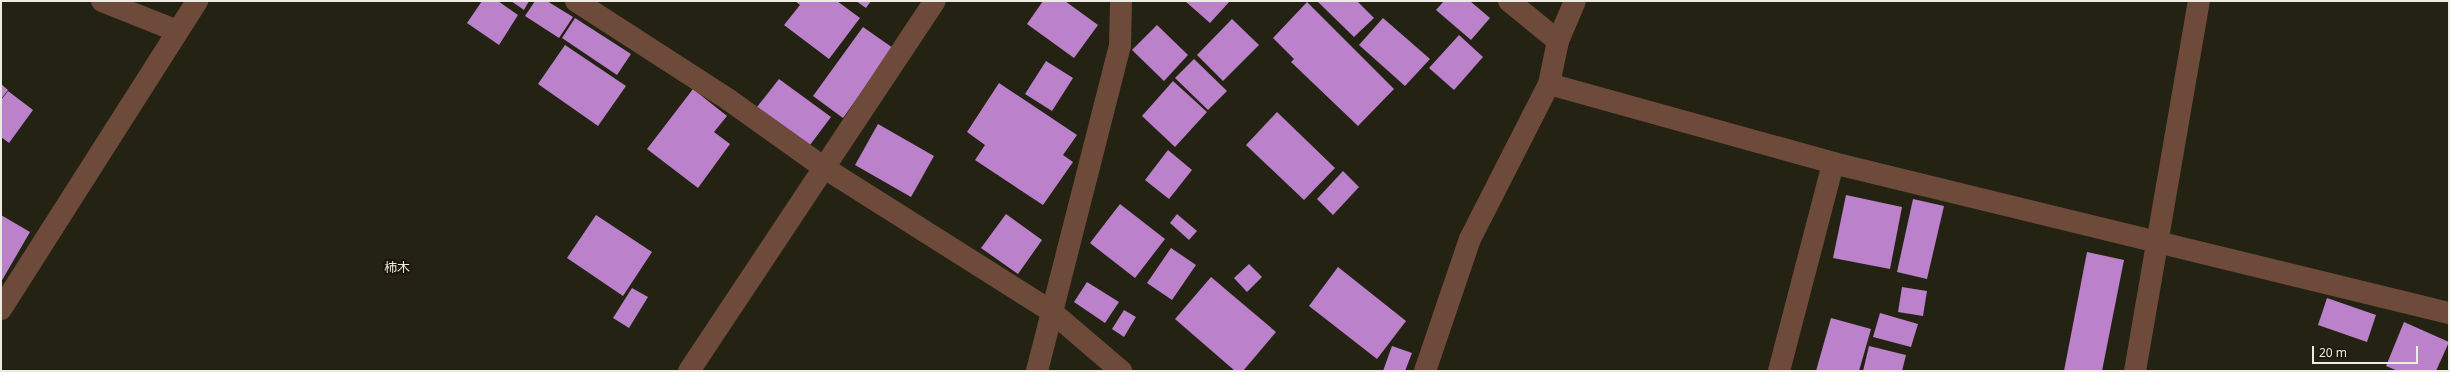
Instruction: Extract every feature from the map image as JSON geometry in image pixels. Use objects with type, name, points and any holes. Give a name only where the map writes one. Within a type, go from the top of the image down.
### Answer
[{"type":"street","points":[[102,1],[177,31]]},
{"type":"street","points":[[1,309],[197,1]]},
{"type":"street","points":[[576,1],[729,100],[823,167],[1052,312],[1121,371]]},
{"type":"street","points":[[690,371],[823,167],[935,1]]},
{"type":"street","points":[[1037,371],[1120,46],[1121,1]]},
{"type":"street","points":[[1510,1],[1558,41]]},
{"type":"street","points":[[1425,371],[1470,239],[1549,84],[1558,41],[1575,1]]},
{"type":"street","points":[[2135,371],[2199,1]]},
{"type":"street","points":[[1549,84],[1833,163],[2449,313]]},
{"type":"street","points":[[1780,371],[1833,163]]},
{"type":"building","points":[[482,1],[498,1],[518,15],[499,45],[467,23]]},
{"type":"building","points":[[511,1],[529,1],[524,10]]},
{"type":"building","points":[[535,1],[547,1],[573,17],[559,38],[525,16]]},
{"type":"building","points":[[795,1],[837,1],[860,18],[829,59],[784,25],[800,5]]},
{"type":"building","points":[[856,1],[871,1],[866,8]]},
{"type":"building","points":[[1043,1],[1065,1],[1098,25],[1074,58],[1027,24]]},
{"type":"building","points":[[1185,1],[1230,1],[1210,23]]},
{"type":"building","points":[[1317,1],[1357,1],[1374,18],[1354,37]]},
{"type":"building","points":[[1444,1],[1470,1],[1490,18],[1471,40],[1436,10]]},
{"type":"building","points":[[1307,2],[1394,89],[1358,126],[1291,62],[1294,59],[1273,38]]},
{"type":"building","points":[[575,18],[631,54],[617,75],[562,38]]},
{"type":"building","points":[[1383,18],[1430,59],[1405,86],[1359,45]]},
{"type":"building","points":[[1232,19],[1259,45],[1223,81],[1197,55]]},
{"type":"building","points":[[1157,25],[1188,55],[1164,81],[1132,50]]},
{"type":"building","points":[[863,27],[893,48],[843,118],[813,96]]},
{"type":"building","points":[[1459,35],[1483,57],[1454,90],[1429,68]]},
{"type":"building","points":[[565,45],[626,86],[598,126],[538,84]]},
{"type":"building","points":[[1194,59],[1227,91],[1208,110],[1175,78]]},
{"type":"building","points":[[1046,61],[1073,78],[1052,111],[1025,94]]},
{"type":"building","points":[[779,79],[831,117],[810,145],[757,107]]},
{"type":"building","points":[[1173,81],[1207,112],[1175,147],[1142,116]]},
{"type":"building","points":[[999,83],[1077,135],[1063,155],[1073,162],[1043,205],[975,160],[985,145],[967,132]]},
{"type":"building","points":[[1,84],[8,90],[1,99]]},
{"type":"building","points":[[693,89],[727,116],[714,132],[730,144],[698,188],[647,149]]},
{"type":"building","points":[[8,91],[33,110],[9,143],[1,137],[1,100]]},
{"type":"building","points":[[1277,112],[1335,168],[1304,200],[1246,145]]},
{"type":"building","points":[[878,124],[934,156],[911,197],[855,165]]},
{"type":"building","points":[[1168,150],[1192,170],[1169,199],[1145,180]]},
{"type":"building","points":[[1343,171],[1359,187],[1333,215],[1317,199]]},
{"type":"building","points":[[1846,195],[1902,207],[1890,269],[1833,258]]},
{"type":"building","points":[[1913,199],[1944,206],[1927,279],[1897,272]]},
{"type":"building","points":[[1120,204],[1165,239],[1135,278],[1090,243]]},
{"type":"building","points":[[1006,214],[1042,240],[1018,274],[981,248]]},
{"type":"building","points":[[1177,214],[1197,231],[1189,240],[1170,223]]},
{"type":"building","points":[[1,215],[30,232],[1,282]]},
{"type":"building","points":[[596,215],[652,252],[623,296],[567,258]]},
{"type":"building","points":[[1171,248],[1196,265],[1172,300],[1147,283]]},
{"type":"building","points":[[2087,252],[2124,260],[2102,371],[2064,371]]},
{"type":"building","points":[[1249,264],[1262,277],[1247,292],[1234,278]]},
{"type":"building","points":[[1338,267],[1406,321],[1377,359],[1309,306]]},
{"type":"building","points":[[1211,277],[1276,332],[1243,371],[1235,371],[1175,319]]},
{"type":"building","points":[[1087,282],[1119,302],[1105,323],[1074,302]]},
{"type":"building","points":[[1902,287],[1927,291],[1923,316],[1898,312]]},
{"type":"building","points":[[632,288],[648,297],[629,328],[613,318]]},
{"type":"building","points":[[2327,298],[2376,315],[2367,342],[2318,325]]},
{"type":"building","points":[[1124,310],[1136,317],[1124,337],[1112,329]]},
{"type":"building","points":[[1880,313],[1918,324],[1911,347],[1873,337]]},
{"type":"building","points":[[1831,318],[1871,329],[1859,371],[1816,371]]},
{"type":"building","points":[[2404,322],[2449,342],[2436,371],[2398,371],[2386,366]]},
{"type":"building","points":[[1392,346],[1412,353],[1405,371],[1383,371]]},
{"type":"building","points":[[1869,346],[1906,355],[1902,371],[1863,371]]},
{"type":"district","name":"柿木","points":[[397,267]]}]
